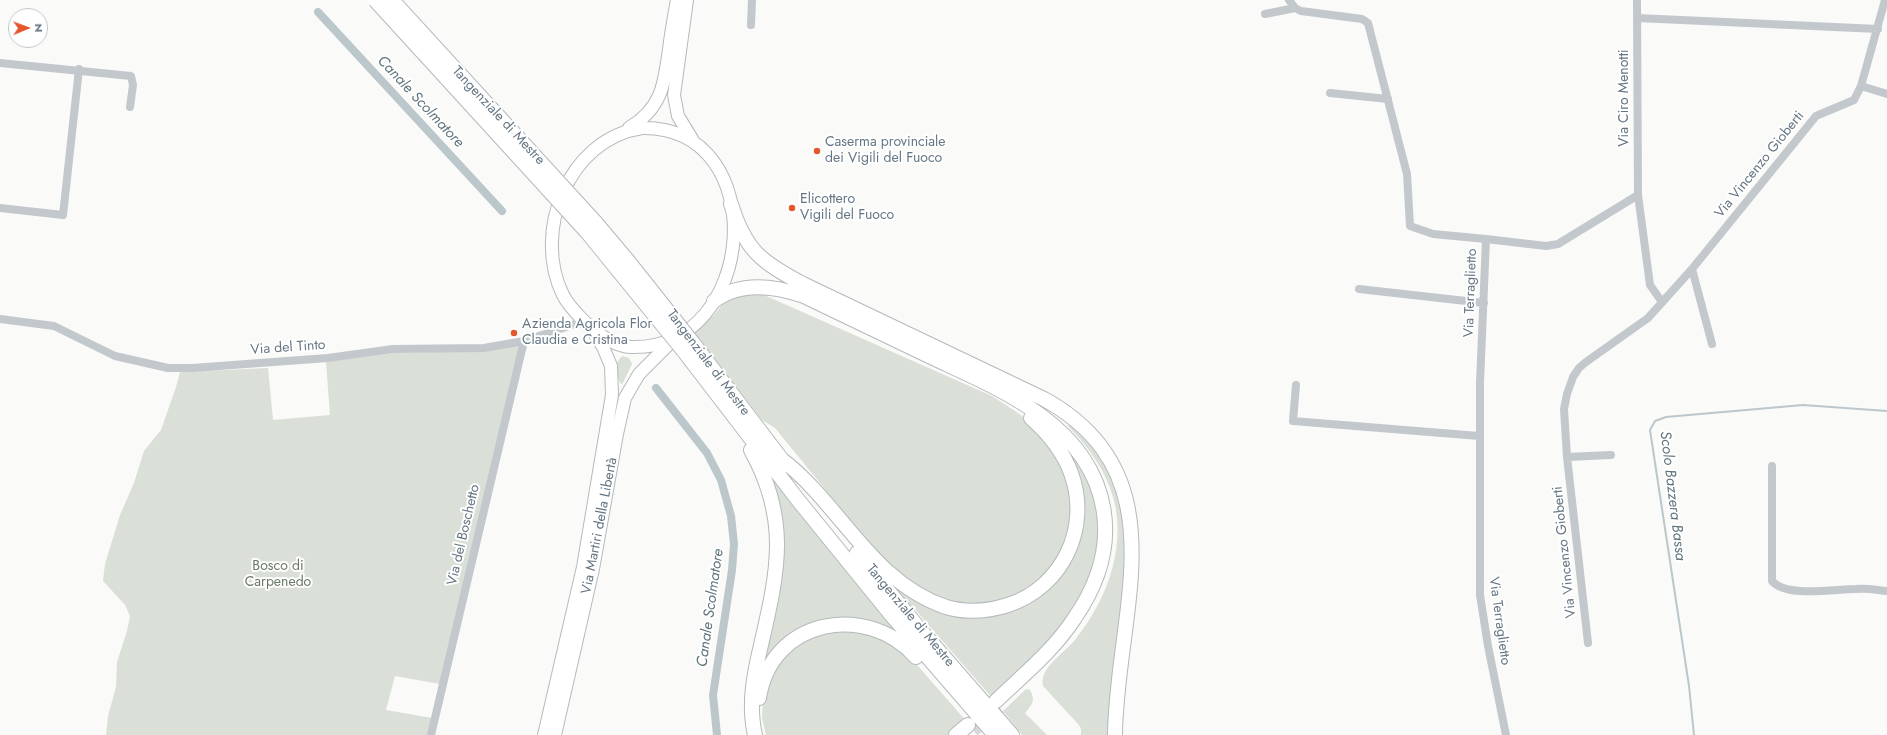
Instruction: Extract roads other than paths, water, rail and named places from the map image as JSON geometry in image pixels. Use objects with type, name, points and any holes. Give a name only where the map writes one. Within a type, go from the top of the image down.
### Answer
[{"type":"highway","name":"Tangenziale di Mestre","points":[[375,0],[588,232],[688,347],[918,627],[1012,735]]},
{"type":"highway","name":"Tangenziale di Mestre","points":[[392,0],[596,223],[628,261],[727,406],[798,500],[889,612],[995,735]]},
{"type":"highway","points":[[731,204],[737,224],[746,242],[763,260],[772,266],[803,284],[1040,396],[1064,410],[1081,423],[1107,454],[1121,481],[1130,517],[1132,558],[1129,598],[1117,697],[1115,735]]},
{"type":"highway","points":[[714,301],[730,292],[746,288],[771,288],[793,292],[986,383],[1040,415],[1072,444],[1087,465],[1097,483],[1103,502],[1106,523],[1106,540],[1101,566],[1090,594],[1080,611],[1050,650],[998,704],[1056,654],[1085,618],[1106,575],[1112,551],[1114,520],[1110,495],[1104,480],[1078,439],[1062,423],[1008,383],[977,367]]},
{"type":"highway","points":[[781,459],[806,479],[871,556],[894,576],[923,596],[948,607],[967,610],[986,610],[1015,602],[1038,590],[1050,579],[1060,566],[1074,536],[1078,518],[1078,500],[1071,472],[1053,441],[1026,413],[986,383]]},
{"type":"highway","points":[[727,406],[764,476],[771,499],[777,530],[778,550],[775,576],[754,681],[752,713],[755,735]]},
{"type":"highway","points":[[763,735],[759,701],[761,689],[770,666],[777,655],[795,639],[806,633],[830,625],[856,624],[870,627],[893,637],[913,653],[956,701],[974,712]]},
{"type":"highway","points":[[956,735],[969,730]]},
{"type":"main road","points":[[669,48],[668,20],[671,0]]},
{"type":"main road","points":[[677,0],[663,85],[656,103],[644,118],[598,146],[578,166],[564,192],[554,221],[554,255],[557,278],[570,307],[586,323],[608,340],[630,347],[658,344],[680,336]]},
{"type":"main road","points":[[688,0],[674,86],[675,109],[684,128],[696,143]]},
{"type":"main road","points":[[682,34],[693,0]]},
{"type":"main road","points":[[623,132],[642,128],[663,130],[677,133],[696,143]]},
{"type":"main road","name":"Via Martiri della Libertà","points":[[555,735],[593,569],[617,434],[625,398],[647,364],[666,346],[700,320],[714,301],[725,280],[732,256],[734,232],[731,204],[720,172],[710,157],[696,143]]},
{"type":"main road","name":"Via Martiri della Libertà","points":[[544,735],[583,567],[612,395],[612,374],[608,358],[598,338],[586,323]]},
{"type":"street","points":[[751,25],[752,0]]},
{"type":"street","points":[[1289,0],[1294,8]]},
{"type":"street","name":"Via Ciro Menotti","points":[[1637,0],[1638,195],[1650,285],[1662,302]]},
{"type":"street","name":"Via Vincenzo Gioberti","points":[[1588,643],[1567,457],[1564,409],[1567,394],[1573,378],[1579,368],[1648,318],[1692,269],[1816,116],[1854,100],[1861,86],[1885,0]]},
{"type":"street","name":"Via Terraglietto","points":[[1264,14],[1294,8],[1301,11],[1362,19],[1368,23],[1408,174],[1410,226],[1433,234],[1486,239],[1479,436],[1480,595],[1488,646],[1506,735]]},
{"type":"street","points":[[1637,18],[1878,29]]},
{"type":"street","points":[[0,63],[79,69],[130,76],[133,84],[130,107]]},
{"type":"street","points":[[0,208],[63,216],[79,69]]},
{"type":"street","points":[[1861,86],[1887,94]]},
{"type":"street","points":[[1330,93],[1388,99]]},
{"type":"street","points":[[1486,239],[1546,246],[1558,244],[1638,195]]},
{"type":"street","points":[[1692,269],[1712,344]]},
{"type":"street","points":[[1359,288],[1484,303]]},
{"type":"street","name":"Via del Tinto","points":[[0,319],[54,326],[115,356],[168,368],[214,367],[328,358],[393,349],[484,348],[524,341],[586,323]]},
{"type":"street","name":"Via del Boschetto","points":[[431,735],[524,341]]},
{"type":"street","points":[[1296,385],[1293,421],[1479,436]]},
{"type":"street","points":[[1567,457],[1611,455]]},
{"type":"street","points":[[1772,466],[1772,581],[1777,587],[1788,590],[1858,588],[1887,591]]},
{"type":"waterway","name":"Canale Scolmatore","points":[[318,12],[502,211]]},
{"type":"waterway","name":"Canale Scolmatore","points":[[656,388],[707,453],[721,480],[731,516],[734,544],[732,570],[713,695],[717,735]]},
{"type":"waterway","name":"Scolo Bazzera Bassa","points":[[1694,735],[1689,686],[1650,430],[1655,421],[1666,417],[1803,405],[1887,411]]},
{"type":"tunnel","points":[[973,730],[1000,707]]},
{"type":"place","name":"Caserma provinciale dei Vigili del Fuoco","points":[[817,151]]},
{"type":"place","name":"Elicottero Vigili del Fuoco","points":[[792,208]]},
{"type":"place","name":"Azienda Agricola Flor Claudia e Cristina","points":[[514,333]]},
{"type":"park label","name":"Bosco di Carpenedo","points":[[278,576]]}]
